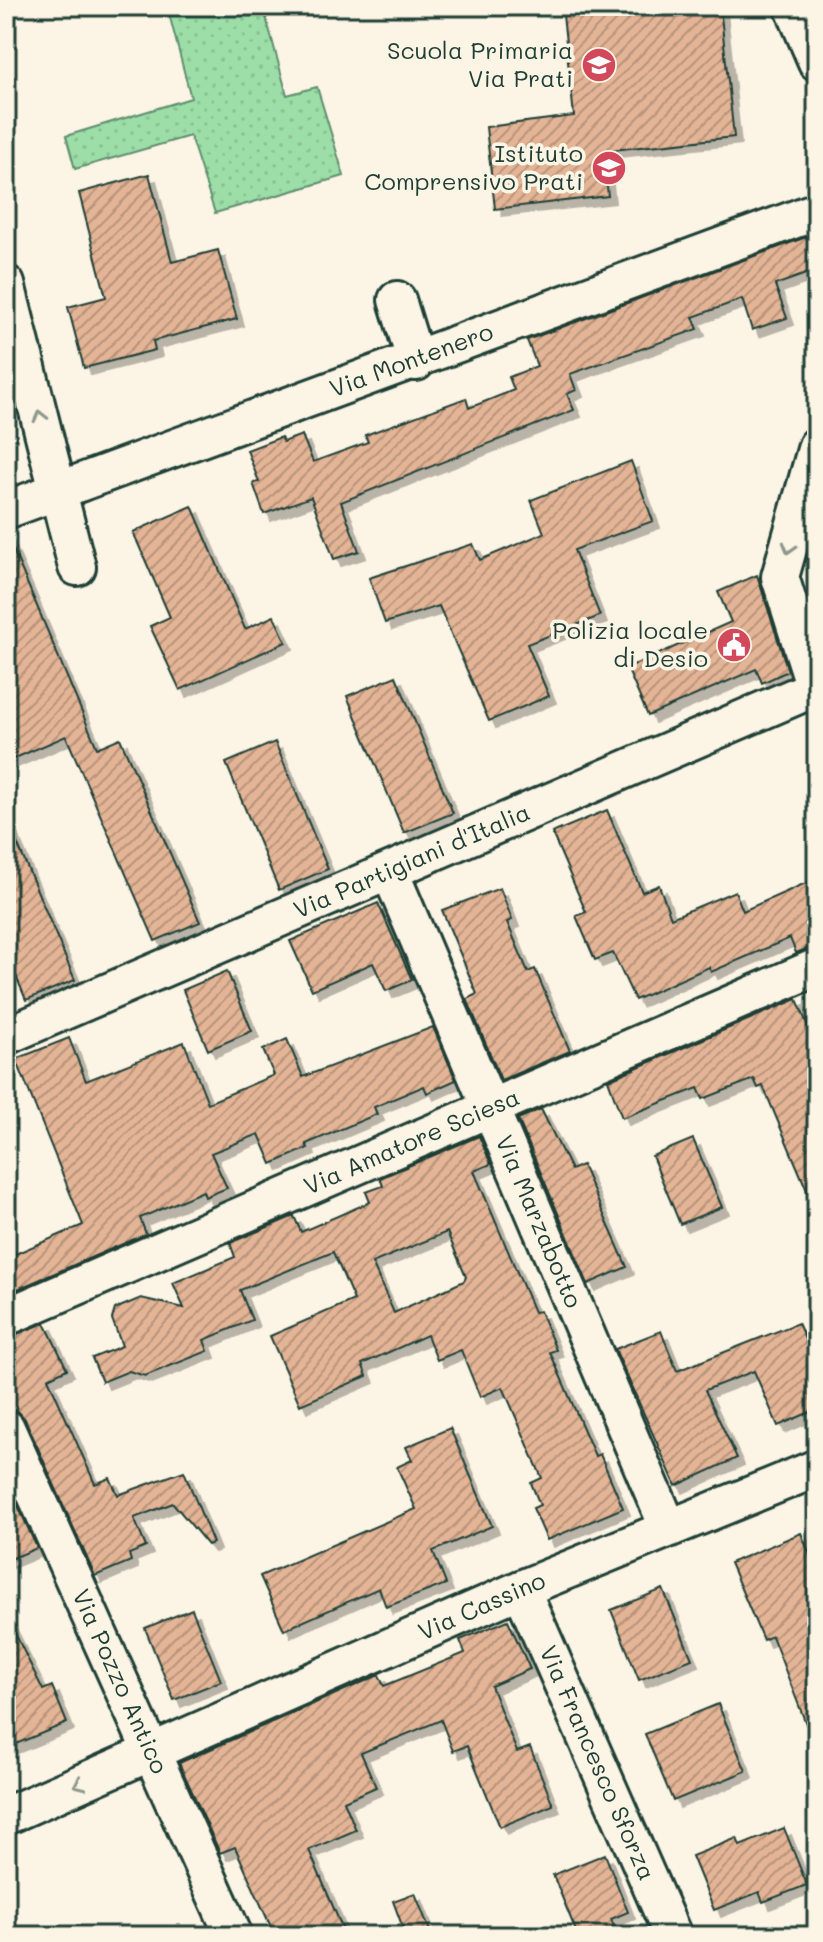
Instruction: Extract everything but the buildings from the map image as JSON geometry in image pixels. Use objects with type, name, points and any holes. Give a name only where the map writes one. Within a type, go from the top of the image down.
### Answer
[{"type":"street","points":[[793,6],[817,62]]},
{"type":"street","name":"Via Montenero","points":[[6,510],[416,362],[817,211]]},
{"type":"street","points":[[6,284],[77,567]]},
{"type":"street","points":[[397,300],[416,362]]},
{"type":"street","points":[[816,690],[780,577],[817,446]]},
{"type":"street","name":"Via Partigiani d'Italia","points":[[6,1036],[816,690]]},
{"type":"street","name":"Via Marzabotto","points":[[390,872],[668,1527]]},
{"type":"street","name":"Via Amatore Sciesa","points":[[6,1317],[817,967]]},
{"type":"street","name":"Via Pozzo Antico","points":[[6,1428],[234,1936]]},
{"type":"street","name":"Via Cassino","points":[[6,1816],[521,1589],[817,1468]]},
{"type":"street","name":"Via Francesco Sforza","points":[[521,1589],[673,1936]]},
{"type":"green space","points":[[167,6],[263,6],[287,95],[317,87],[344,176],[215,213],[190,136],[75,169],[66,136],[191,98]]},
{"type":"place","name":"Scuola Primaria Via Prati","points":[[599,65]]},
{"type":"place","name":"Istituto Comprensivo Prati","points":[[609,168]]},
{"type":"place","name":"Polizia locale di Desio","points":[[734,645]]}]
